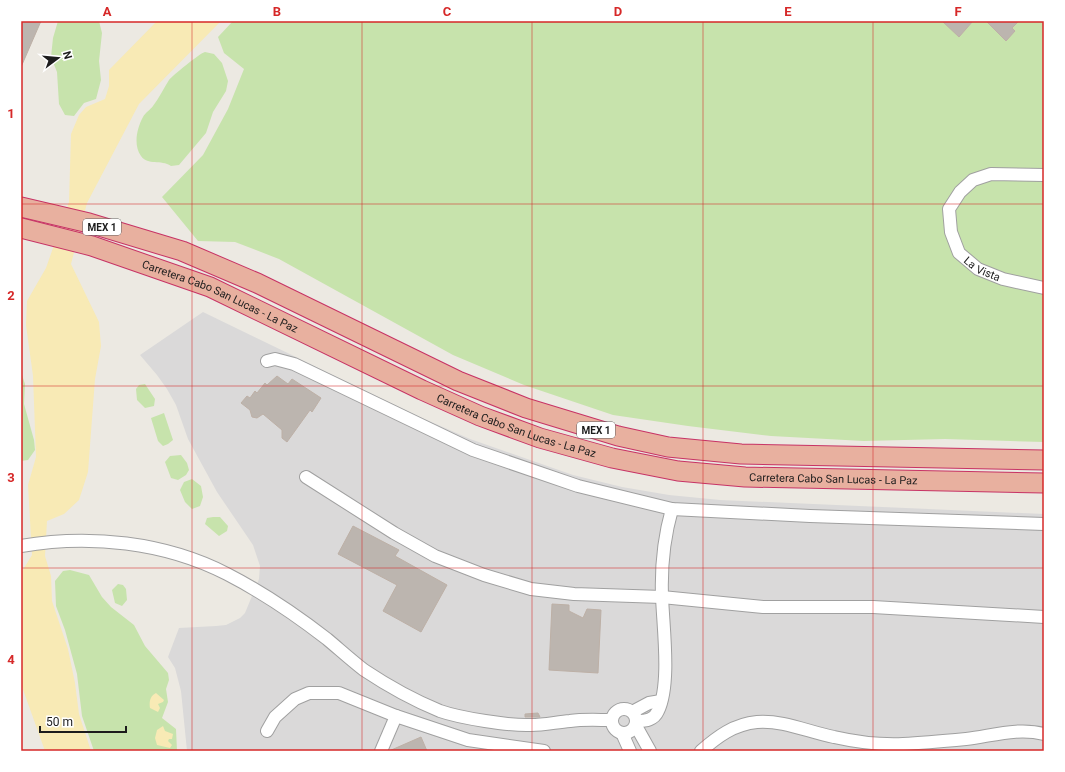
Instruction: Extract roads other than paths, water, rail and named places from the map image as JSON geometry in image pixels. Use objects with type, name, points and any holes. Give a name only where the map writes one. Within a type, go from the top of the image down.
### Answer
[{"type":"highway","points":[[21,194],[130,223],[154,234],[182,251]]},
{"type":"highway","name":"Carretera Cabo San Lucas - La Paz","points":[[21,207],[89,223],[182,251],[257,283],[473,388],[571,423],[639,441],[690,450],[741,454],[1044,460]]},
{"type":"highway","name":"Carretera Cabo San Lucas - La Paz","points":[[21,228],[92,246],[177,275],[239,300],[422,390],[480,416],[540,438],[612,458],[678,471],[745,477],[1044,483]]},
{"type":"highway","points":[[21,234],[51,235]]},
{"type":"street","name":"La Vista","points":[[1044,175],[991,174],[973,180],[960,192],[949,209],[951,232],[959,253],[978,269],[1003,279],[1044,288]]},
{"type":"street","points":[[267,362],[275,359],[294,364],[472,450],[578,486],[672,509],[810,516],[1044,524]]},
{"type":"street","points":[[306,477],[394,533],[435,556],[484,576],[531,589],[574,594],[662,597],[763,607],[873,607],[1044,617]]},
{"type":"street","points":[[636,720],[647,721],[655,716],[661,701],[665,647],[662,597],[662,563],[666,530],[672,509]]},
{"type":"street","points":[[21,546],[49,541],[73,540],[134,545],[178,555],[226,574],[286,610],[326,639],[363,669],[403,695],[442,711],[485,720],[526,725],[572,720],[611,720]]},
{"type":"street","points":[[267,731],[275,717],[286,706],[308,693],[339,693],[468,746],[544,751]]},
{"type":"street","points":[[630,751],[622,733],[614,729],[611,720],[613,715],[620,710],[630,709],[650,751]]},
{"type":"street","points":[[381,751],[396,716]]},
{"type":"street","points":[[622,733],[627,732],[636,720]]},
{"type":"street","points":[[701,751],[716,738],[728,731],[741,725],[757,722],[788,724],[833,737],[865,742],[895,744],[967,739],[1004,732],[1035,732],[1044,734]]}]
